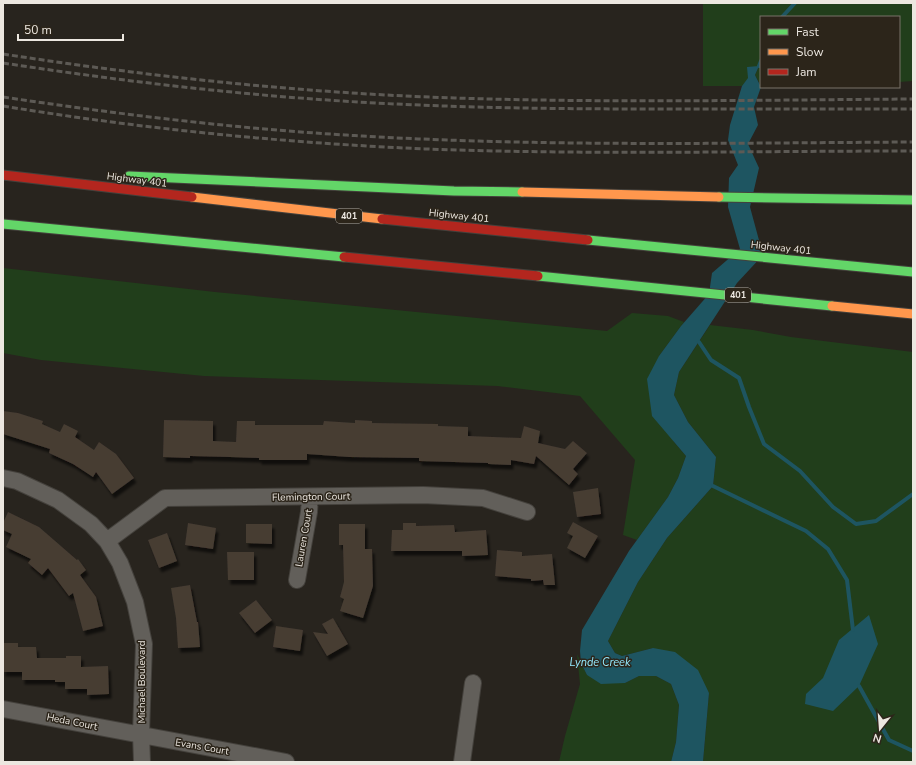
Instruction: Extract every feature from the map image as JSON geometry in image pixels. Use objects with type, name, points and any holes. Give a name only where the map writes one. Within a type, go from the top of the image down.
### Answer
[{"type":"highway","points":[[6,175],[92,176]]},
{"type":"highway","name":"Highway 401","points":[[6,175],[351,216],[913,272]]},
{"type":"highway","points":[[122,176],[454,191],[913,200]]},
{"type":"highway","name":"401","points":[[3,224],[210,246],[659,287],[913,314]]},
{"type":"street","name":"Michael Boulevard","points":[[3,478],[17,481],[58,500],[91,524],[107,541],[120,563],[135,602],[144,644],[141,734],[142,762]]},
{"type":"street","name":"Flemington Court","points":[[107,541],[165,498],[423,496],[483,498],[527,512]]},
{"type":"street","name":"Lauren Court","points":[[297,580],[309,512],[310,497]]},
{"type":"street","points":[[462,762],[472,682]]},
{"type":"street","name":"Heda Court","points":[[3,709],[141,734]]},
{"type":"street","name":"Evans Court","points":[[141,734],[286,762]]},
{"type":"green space","points":[[703,3],[913,3],[913,81],[900,82],[900,16],[760,16],[760,84],[755,75],[759,66],[742,86],[703,86]]},
{"type":"green space","points":[[3,268],[215,292],[607,331],[632,313],[668,316],[684,322],[659,356],[674,442],[686,456],[678,478],[668,497],[637,540],[623,535],[635,460],[580,396],[497,386],[204,376],[41,360],[3,353]]},
{"type":"green space","points":[[710,325],[753,330],[791,337],[913,352],[913,762],[703,762],[709,693],[653,648],[622,656],[615,653],[608,641],[638,582],[667,538],[713,486],[716,457],[688,422],[674,395],[679,372]]},
{"type":"green space","points":[[577,654],[587,675],[625,683],[639,676],[656,676],[671,684],[679,705],[676,742],[671,762],[559,762],[580,684]]},
{"type":"water","name":"Lynde Creek","points":[[759,66],[755,75],[761,88],[754,107],[758,125],[748,144],[759,168],[750,207],[763,255],[737,283],[679,372],[674,395],[688,422],[716,457],[713,486],[667,538],[638,582],[608,641],[615,653],[622,656],[653,648],[675,652],[698,670],[709,693],[703,762],[671,762],[676,742],[679,705],[671,684],[656,676],[639,676],[625,683],[601,684],[587,675],[581,663],[580,651],[582,630],[629,551],[668,497],[678,478],[686,456],[652,416],[647,379],[659,356],[681,326],[709,294],[712,273],[740,249],[728,207],[729,178],[738,165],[728,140],[730,125],[742,86],[748,78],[747,67]]},
{"type":"water","points":[[869,615],[878,644],[859,686],[833,711],[805,704],[806,694],[823,678],[839,640]]},
{"type":"building","points":[[3,411],[18,413],[43,421],[42,424],[60,432],[64,424],[78,431],[75,437],[94,450],[99,442],[116,454],[134,478],[112,494],[96,472],[93,477],[73,464],[49,453],[50,449],[3,434]]},
{"type":"building","points":[[164,420],[213,421],[213,441],[236,442],[237,421],[255,421],[255,425],[323,425],[324,421],[355,423],[355,420],[372,421],[372,423],[438,424],[438,426],[468,427],[468,436],[521,438],[524,426],[540,431],[538,443],[565,449],[573,441],[587,453],[573,469],[578,474],[569,485],[536,456],[534,464],[511,460],[511,465],[419,461],[419,458],[349,457],[307,454],[307,460],[259,460],[259,458],[190,456],[190,458],[163,457]]},
{"type":"building","points":[[598,488],[601,514],[577,517],[573,492]]},
{"type":"building","points":[[8,512],[39,527],[77,560],[78,559],[86,570],[80,575],[96,597],[103,626],[83,631],[73,593],[69,596],[48,568],[42,575],[28,563],[31,559],[6,547],[12,534],[3,530],[3,523]]},
{"type":"building","points":[[573,522],[598,536],[585,558],[567,548],[573,536],[567,533]]},
{"type":"building","points":[[188,523],[216,528],[213,549],[185,545]]},
{"type":"building","points":[[403,523],[416,523],[416,526],[454,525],[455,532],[486,530],[488,555],[462,556],[462,551],[391,551],[392,530],[403,530]]},
{"type":"building","points":[[246,524],[272,524],[272,544],[246,543]]},
{"type":"building","points":[[339,524],[365,524],[365,549],[372,549],[373,586],[363,618],[340,611],[344,599],[340,597],[344,582],[343,545],[339,545]]},
{"type":"building","points":[[167,533],[177,561],[159,568],[148,540]]},
{"type":"building","points":[[497,550],[522,552],[522,556],[552,554],[555,585],[544,585],[543,580],[531,581],[531,579],[495,576]]},
{"type":"building","points":[[227,552],[254,552],[254,580],[228,580]]},
{"type":"building","points":[[190,585],[198,622],[200,647],[178,648],[176,618],[171,588]]},
{"type":"building","points":[[256,600],[272,620],[255,633],[239,613]]},
{"type":"building","points":[[333,618],[348,644],[327,656],[313,632],[328,634],[322,624]]},
{"type":"building","points":[[276,626],[303,630],[300,651],[273,647]]},
{"type":"building","points":[[3,643],[18,643],[18,647],[36,647],[37,658],[66,658],[66,656],[81,656],[81,667],[108,666],[109,694],[87,695],[87,689],[65,689],[65,682],[55,682],[55,680],[22,680],[22,672],[3,672]]},
{"type":"waterway","name":"Lynde Creek","points":[[783,16],[795,3]]},
{"type":"waterway","points":[[699,342],[711,360],[739,378],[764,444],[800,471],[833,507],[856,524],[876,521],[913,494]]},
{"type":"waterway","points":[[713,486],[806,531],[828,549],[847,580],[853,630]]},
{"type":"waterway","points":[[859,686],[889,740],[913,751]]},
{"type":"railway","points":[[3,54],[171,77],[284,88],[398,96],[512,100],[684,101],[913,99]]},
{"type":"railway","points":[[3,63],[92,76],[224,91],[313,99],[396,104],[585,109],[913,109]]},
{"type":"railway","points":[[3,97],[131,115],[216,124],[302,132],[416,139],[558,143],[913,142]]},
{"type":"railway","points":[[3,106],[108,122],[214,134],[321,143],[427,149],[548,152],[913,151]]},
{"type":"traffic: fast","points":[[129,176],[454,191],[522,192]]},
{"type":"traffic: fast","points":[[719,197],[913,200]]},
{"type":"traffic: fast","points":[[3,224],[344,257]]},
{"type":"traffic: fast","points":[[588,240],[913,272]]},
{"type":"traffic: fast","points":[[538,276],[832,306]]},
{"type":"traffic: slow","points":[[522,192],[719,197]]},
{"type":"traffic: slow","points":[[192,197],[382,219]]},
{"type":"traffic: slow","points":[[832,306],[913,314]]},
{"type":"traffic: jam","points":[[3,175],[192,197]]},
{"type":"traffic: jam","points":[[382,219],[588,240]]},
{"type":"traffic: jam","points":[[344,257],[538,276]]}]
